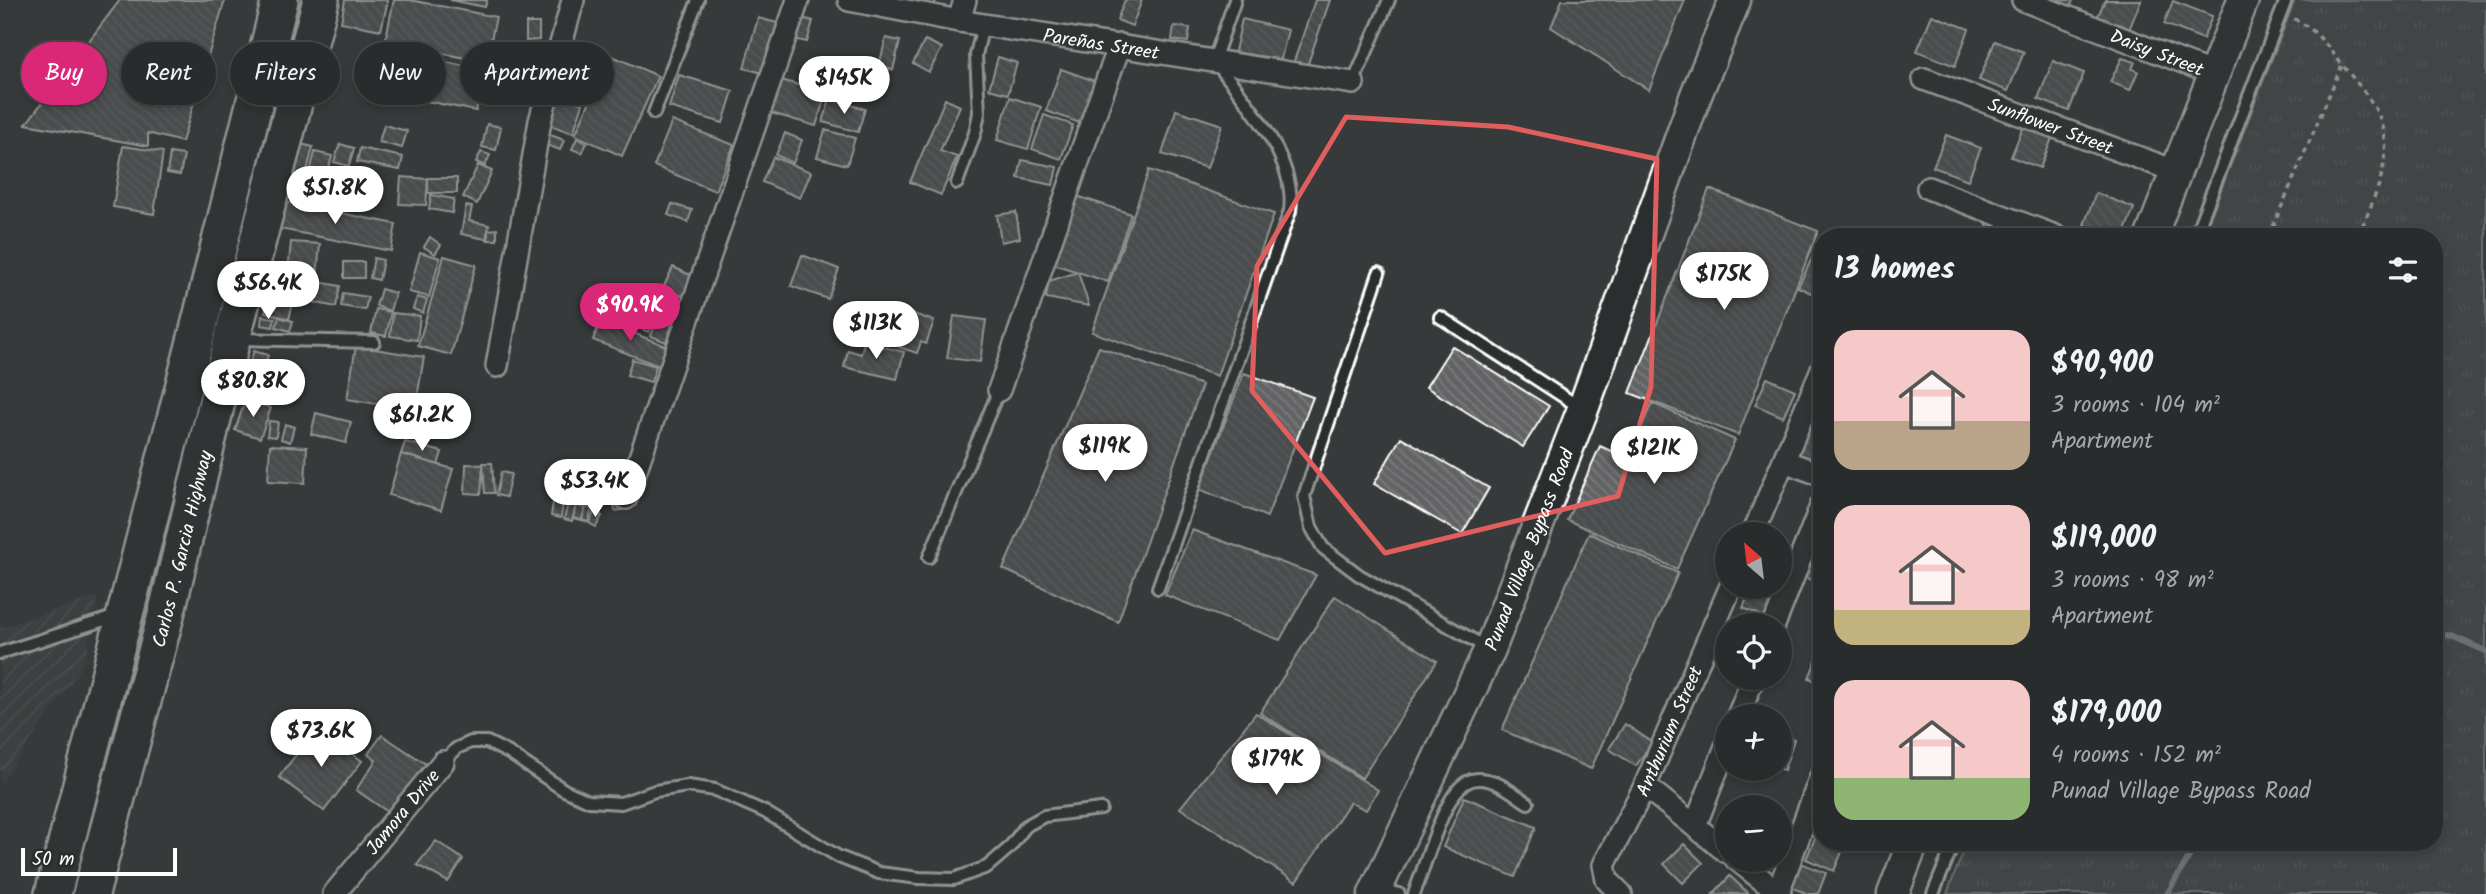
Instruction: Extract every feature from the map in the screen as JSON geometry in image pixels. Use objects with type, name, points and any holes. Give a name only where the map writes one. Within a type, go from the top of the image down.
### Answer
[{"type":"highway","name":"Carlos P. Garcia Highway","points":[[269,42],[280,0]]},
{"type":"highway","name":"Carlos P. Garcia Highway","points":[[310,42],[321,0]]},
{"type":"highway","name":"Carlos P. Garcia Highway","points":[[91,894],[165,618],[215,335],[237,169],[253,105]]},
{"type":"highway","name":"Carlos P. Garcia Highway","points":[[53,894],[125,612],[215,335],[276,178],[295,105]]},
{"type":"highway","points":[[237,169],[276,178]]},
{"type":"main road","name":"Punad Village Bypass Road","points":[[1383,892],[1490,649],[1583,409],[1696,94],[1735,0]]},
{"type":"main road","points":[[2154,228],[2243,0]]},
{"type":"main road","points":[[1893,894],[1910,851]]},
{"type":"street","points":[[497,366],[540,121],[573,0]]},
{"type":"street","points":[[626,498],[798,0]]},
{"type":"street","name":"Pareñas Street","points":[[849,0],[983,25],[1353,83]]},
{"type":"street","points":[[959,21],[965,0]]},
{"type":"street","name":"Daisy Street","points":[[2023,0],[2214,74]]},
{"type":"street","points":[[999,390],[1120,45]]},
{"type":"street","name":"Sunflower Street","points":[[1924,79],[2175,171]]},
{"type":"street","points":[[1928,188],[2034,228]]},
{"type":"street","points":[[1758,522],[1813,391]]},
{"type":"street","points":[[1784,461],[1813,472]]},
{"type":"street","points":[[1779,613],[1813,526]]},
{"type":"street","name":"Anthurium Street","points":[[1621,894],[1606,880],[1604,873],[1607,858],[1645,786],[1725,599]]},
{"type":"street","name":"Jamora Drive","points":[[334,894],[443,762]]},
{"type":"street","points":[[1695,826],[1715,775]]},
{"type":"street","points":[[1645,786],[1715,842]]},
{"type":"street","points":[[1752,872],[1779,893],[1813,799]]},
{"type":"lane","points":[[654,113],[698,0]]},
{"type":"lane","points":[[1158,588],[1288,218],[1292,194],[1288,176],[1276,150],[1250,108],[1214,60],[1236,0]]},
{"type":"lane","points":[[1353,83],[1389,0]]},
{"type":"lane","points":[[2198,228],[2286,0]]},
{"type":"lane","points":[[957,183],[975,133],[979,113],[976,55],[983,25]]},
{"type":"lane","points":[[1379,273],[1304,496],[1311,527],[1323,548],[1360,575],[1490,649]]},
{"type":"lane","points":[[1440,317],[1583,409]]},
{"type":"lane","points":[[215,335],[374,342]]},
{"type":"lane","points":[[929,557],[999,390]]},
{"type":"lane","points":[[0,653],[125,612]]},
{"type":"lane","points":[[443,762],[457,748],[471,742],[487,742],[509,753],[564,790],[589,801],[621,803],[655,791],[688,786],[715,790],[765,812],[839,857],[879,873],[919,878],[954,879],[987,867],[1009,848],[1026,826],[1044,816],[1101,809]]},
{"type":"lane","points":[[1414,894],[1442,820],[1455,793],[1468,781],[1480,779],[1494,782],[1528,803]]},
{"type":"lane","points":[[1933,894],[1950,851]]},
{"type":"path","points":[[2281,13],[2300,21],[2319,36],[2362,89],[2380,117],[2384,138],[2384,162],[2376,194],[2361,228]]},
{"type":"path","points":[[2272,228],[2342,65]]},
{"type":"highlighted area","points":[[1346,117],[1508,127],[1657,159],[1651,387],[1618,496],[1385,553],[1252,391],[1257,266]]},
{"type":"shaded area","points":[[98,596],[85,662],[0,785],[0,628]]},
{"type":"green space","points":[[2295,0],[2486,0],[2486,894],[1947,894],[1964,851],[2443,851],[2443,228],[2206,228]]},
{"type":"building","points":[[120,0],[225,0],[212,42],[121,42],[121,105],[193,105],[182,142],[148,133],[148,146],[26,124],[40,105],[107,105],[107,42],[88,42]]},
{"type":"building","points":[[345,0],[388,0],[381,30],[341,22]]},
{"type":"building","points":[[394,0],[410,0],[496,17],[490,42],[460,42],[460,57],[446,54],[446,42],[385,42]]},
{"type":"building","points":[[450,0],[487,0],[485,7]]},
{"type":"building","points":[[917,0],[936,0],[934,7]]},
{"type":"building","points":[[1125,0],[1142,0],[1132,26],[1117,20]]},
{"type":"building","points":[[1315,0],[1330,0],[1305,72],[1292,67]]},
{"type":"building","points":[[1562,0],[1685,0],[1649,90],[1551,27]]},
{"type":"building","points":[[2049,0],[2073,0],[2070,8]]},
{"type":"building","points":[[2105,0],[2141,0],[2129,30],[2097,18]]},
{"type":"building","points":[[2173,1],[2212,16],[2203,39],[2164,24]]},
{"type":"building","points":[[1932,15],[1969,29],[1955,66],[1917,51]]},
{"type":"building","points":[[799,17],[813,21],[807,42],[794,39]]},
{"type":"building","points":[[758,18],[777,23],[763,73],[744,68]]},
{"type":"building","points":[[1242,19],[1288,30],[1279,67],[1234,56]]},
{"type":"building","points":[[526,23],[539,23],[539,40],[526,41]]},
{"type":"building","points":[[1174,26],[1190,28],[1188,42],[1172,40]]},
{"type":"building","points":[[886,38],[900,41],[893,70],[879,66]]},
{"type":"building","points":[[925,40],[942,48],[929,72],[913,63]]},
{"type":"building","points":[[1995,41],[2024,52],[2008,91],[1979,80]]},
{"type":"building","points":[[614,57],[658,76],[622,156],[575,135],[588,105],[614,105]]},
{"type":"building","points":[[998,57],[1017,63],[1008,94],[989,89]]},
{"type":"building","points":[[2122,58],[2135,62],[2132,69],[2138,71],[2130,90],[2110,82]]},
{"type":"building","points":[[2053,61],[2084,73],[2069,111],[2038,99]]},
{"type":"building","points":[[446,62],[460,65],[460,105],[477,105],[476,111],[446,105]]},
{"type":"building","points":[[1061,69],[1095,81],[1080,123],[1046,111]]},
{"type":"building","points":[[679,75],[733,91],[723,123],[669,107]]},
{"type":"building","points":[[781,80],[826,93],[816,126],[771,113]]},
{"type":"building","points":[[1010,97],[1041,107],[1028,149],[997,140]]},
{"type":"building","points":[[830,99],[865,109],[858,132],[823,122]]},
{"type":"building","points":[[945,99],[960,106],[940,151],[957,157],[941,195],[910,182]]},
{"type":"building","points":[[557,105],[583,105],[573,133],[549,125]]},
{"type":"building","points":[[1176,110],[1222,125],[1207,168],[1162,154]]},
{"type":"building","points":[[1044,115],[1073,125],[1061,159],[1032,149]]},
{"type":"building","points":[[672,121],[734,145],[715,191],[654,166]]},
{"type":"building","points":[[487,124],[501,127],[496,150],[482,147]]},
{"type":"building","points":[[384,125],[407,131],[402,148],[379,142]]},
{"type":"building","points":[[2024,125],[2053,136],[2040,168],[2011,157]]},
{"type":"building","points":[[825,130],[855,138],[847,165],[817,157]]},
{"type":"building","points":[[543,132],[564,140],[560,150],[539,142]]},
{"type":"building","points":[[785,133],[802,140],[793,163],[776,155]]},
{"type":"building","points":[[1946,135],[1981,148],[1968,180],[1933,167]]},
{"type":"building","points":[[577,138],[587,143],[582,153],[572,149]]},
{"type":"building","points":[[297,143],[313,147],[304,183],[289,180]]},
{"type":"building","points":[[340,144],[354,148],[349,166],[334,162]]},
{"type":"building","points":[[123,146],[163,152],[154,214],[113,207]]},
{"type":"building","points":[[360,148],[403,157],[400,170],[357,162]]},
{"type":"building","points":[[315,152],[332,156],[324,188],[307,184]]},
{"type":"building","points":[[481,152],[490,155],[485,166],[476,162]]},
{"type":"building","points":[[170,153],[184,155],[180,175],[167,173]]},
{"type":"building","points":[[773,157],[811,172],[800,198],[762,182]]},
{"type":"building","points":[[1022,160],[1057,167],[1053,185],[1018,178]]},
{"type":"building","points":[[478,165],[492,171],[477,204],[463,197]]},
{"type":"building","points":[[1149,170],[1274,214],[1217,376],[1092,332]]},
{"type":"building","points":[[401,177],[428,179],[426,205],[399,204]]},
{"type":"building","points":[[428,178],[457,178],[457,193],[428,193]]},
{"type":"building","points":[[1709,189],[1813,229],[1813,244],[1738,435],[1630,393]]},
{"type":"building","points":[[2096,193],[2134,208],[2126,228],[2092,228],[2084,225]]},
{"type":"building","points":[[1071,194],[1131,214],[1108,282],[1048,262]]},
{"type":"building","points":[[431,195],[454,199],[452,213],[429,209]]},
{"type":"building","points":[[280,201],[396,224],[391,251],[275,228]]},
{"type":"building","points":[[672,204],[692,210],[688,222],[668,215]]},
{"type":"building","points":[[466,206],[472,207],[469,221],[489,225],[486,239],[461,234]]},
{"type":"building","points":[[1016,212],[1020,238],[1001,242],[997,215]]},
{"type":"building","points":[[1990,218],[2015,228],[1986,228]]},
{"type":"building","points":[[497,229],[497,240],[488,240],[488,230]]},
{"type":"building","points":[[430,237],[441,245],[435,254],[424,247]]},
{"type":"building","points":[[291,242],[320,244],[317,275],[288,272]]},
{"type":"building","points":[[420,252],[440,258],[429,297],[409,292]]},
{"type":"building","points":[[802,255],[839,269],[828,299],[791,286]]},
{"type":"building","points":[[444,256],[476,265],[451,355],[418,346]]},
{"type":"building","points":[[1813,256],[1813,294],[1798,287]]},
{"type":"building","points":[[374,258],[383,260],[379,280],[370,278]]},
{"type":"building","points":[[344,262],[364,262],[364,278],[344,278]]},
{"type":"building","points":[[673,267],[697,278],[687,298],[663,288]]},
{"type":"building","points":[[1078,272],[1089,306],[1046,298],[1049,281]]},
{"type":"building","points":[[293,277],[340,286],[336,307],[289,297]]},
{"type":"building","points":[[381,289],[395,293],[390,311],[376,306]]},
{"type":"building","points":[[343,293],[368,297],[365,310],[341,306]]},
{"type":"building","points":[[269,297],[293,303],[289,319],[265,312]]},
{"type":"building","points":[[417,297],[427,300],[423,313],[413,309]]},
{"type":"building","points":[[640,306],[656,312],[649,332],[633,326]]},
{"type":"building","points":[[376,309],[391,312],[386,336],[371,333]]},
{"type":"building","points":[[393,313],[420,316],[417,340],[390,336]]},
{"type":"building","points":[[659,313],[674,319],[666,342],[651,336]]},
{"type":"building","points":[[911,313],[934,321],[926,344],[921,342],[917,353],[899,347]]},
{"type":"building","points":[[262,316],[275,318],[273,327],[261,325]]},
{"type":"building","points":[[954,316],[986,320],[980,362],[947,358]]},
{"type":"building","points":[[279,317],[293,321],[290,331],[276,327]]},
{"type":"building","points":[[871,317],[894,323],[889,338],[866,332]]},
{"type":"building","points":[[601,320],[666,346],[659,366],[593,340]]},
{"type":"building","points":[[864,342],[904,352],[897,379],[844,367],[848,350],[861,354]]},
{"type":"building","points":[[356,346],[424,357],[415,410],[347,399]]},
{"type":"building","points":[[1452,346],[1549,406],[1523,447],[1426,387]]},
{"type":"building","points":[[1099,347],[1202,385],[1118,622],[1003,569]]},
{"type":"building","points":[[254,351],[268,355],[264,369],[249,365]]},
{"type":"building","points":[[632,359],[656,366],[651,382],[627,375]]},
{"type":"building","points":[[1244,373],[1313,397],[1267,517],[1199,489]]},
{"type":"building","points":[[1767,378],[1795,390],[1783,417],[1755,405]]},
{"type":"building","points":[[246,399],[271,408],[260,438],[235,430]]},
{"type":"building","points":[[1652,403],[1735,440],[1677,569],[1567,520],[1600,446],[1627,458]]},
{"type":"building","points":[[316,413],[351,422],[346,443],[311,434]]},
{"type":"building","points":[[269,421],[278,422],[276,437],[267,436]]},
{"type":"building","points":[[1813,422],[1813,460],[1798,454]]},
{"type":"building","points":[[285,424],[294,427],[290,442],[281,439]]},
{"type":"building","points":[[1401,437],[1489,488],[1462,534],[1374,484]]},
{"type":"building","points":[[405,442],[442,452],[438,465],[401,454]]},
{"type":"building","points":[[270,445],[307,447],[305,483],[268,481]]},
{"type":"building","points":[[401,454],[453,469],[441,510],[389,495]]},
{"type":"building","points":[[483,463],[492,463],[494,493],[485,493]]},
{"type":"building","points":[[466,464],[483,465],[481,494],[465,493]]},
{"type":"building","points":[[501,472],[511,474],[506,497],[496,495]]},
{"type":"building","points":[[554,495],[564,497],[561,518],[551,516]]},
{"type":"building","points":[[613,496],[622,496],[623,510],[615,511]]},
{"type":"building","points":[[568,504],[576,506],[572,521],[564,519]]},
{"type":"building","points":[[576,506],[585,508],[582,520],[573,518]]},
{"type":"building","points":[[586,507],[592,509],[588,522],[582,520]]},
{"type":"building","points":[[594,512],[602,516],[596,527],[589,523]]},
{"type":"building","points":[[1192,530],[1316,575],[1280,640],[1165,595]]},
{"type":"building","points":[[1589,533],[1678,573],[1591,769],[1502,730]]},
{"type":"building","points":[[1813,552],[1813,580],[1804,577]]},
{"type":"building","points":[[1335,596],[1437,661],[1362,778],[1260,713]]},
{"type":"building","points":[[1747,599],[1775,599],[1769,613],[1755,613],[1743,608]]},
{"type":"building","points":[[1256,713],[1378,790],[1366,810],[1350,802],[1296,882],[1180,808]]},
{"type":"building","points":[[1625,724],[1652,742],[1636,766],[1609,749]]},
{"type":"building","points":[[317,727],[362,761],[324,811],[279,777]]},
{"type":"building","points":[[382,735],[426,764],[391,814],[356,790],[376,760],[368,754]]},
{"type":"building","points":[[1464,797],[1536,827],[1515,877],[1443,847]]},
{"type":"building","points":[[436,841],[463,859],[448,882],[417,865]]},
{"type":"building","points":[[1813,843],[1813,851],[1842,851],[1834,871],[1806,859]]},
{"type":"building","points":[[1684,844],[1703,863],[1683,883],[1664,864]]},
{"type":"building","points":[[1798,862],[1826,873],[1818,894],[1808,894],[1788,886]]},
{"type":"building","points":[[1730,876],[1749,894],[1713,894]]},
{"type":"waterway","points":[[2443,635],[2449,635],[2486,651]]},
{"type":"waterway","points":[[2167,894],[2193,851]]}]
